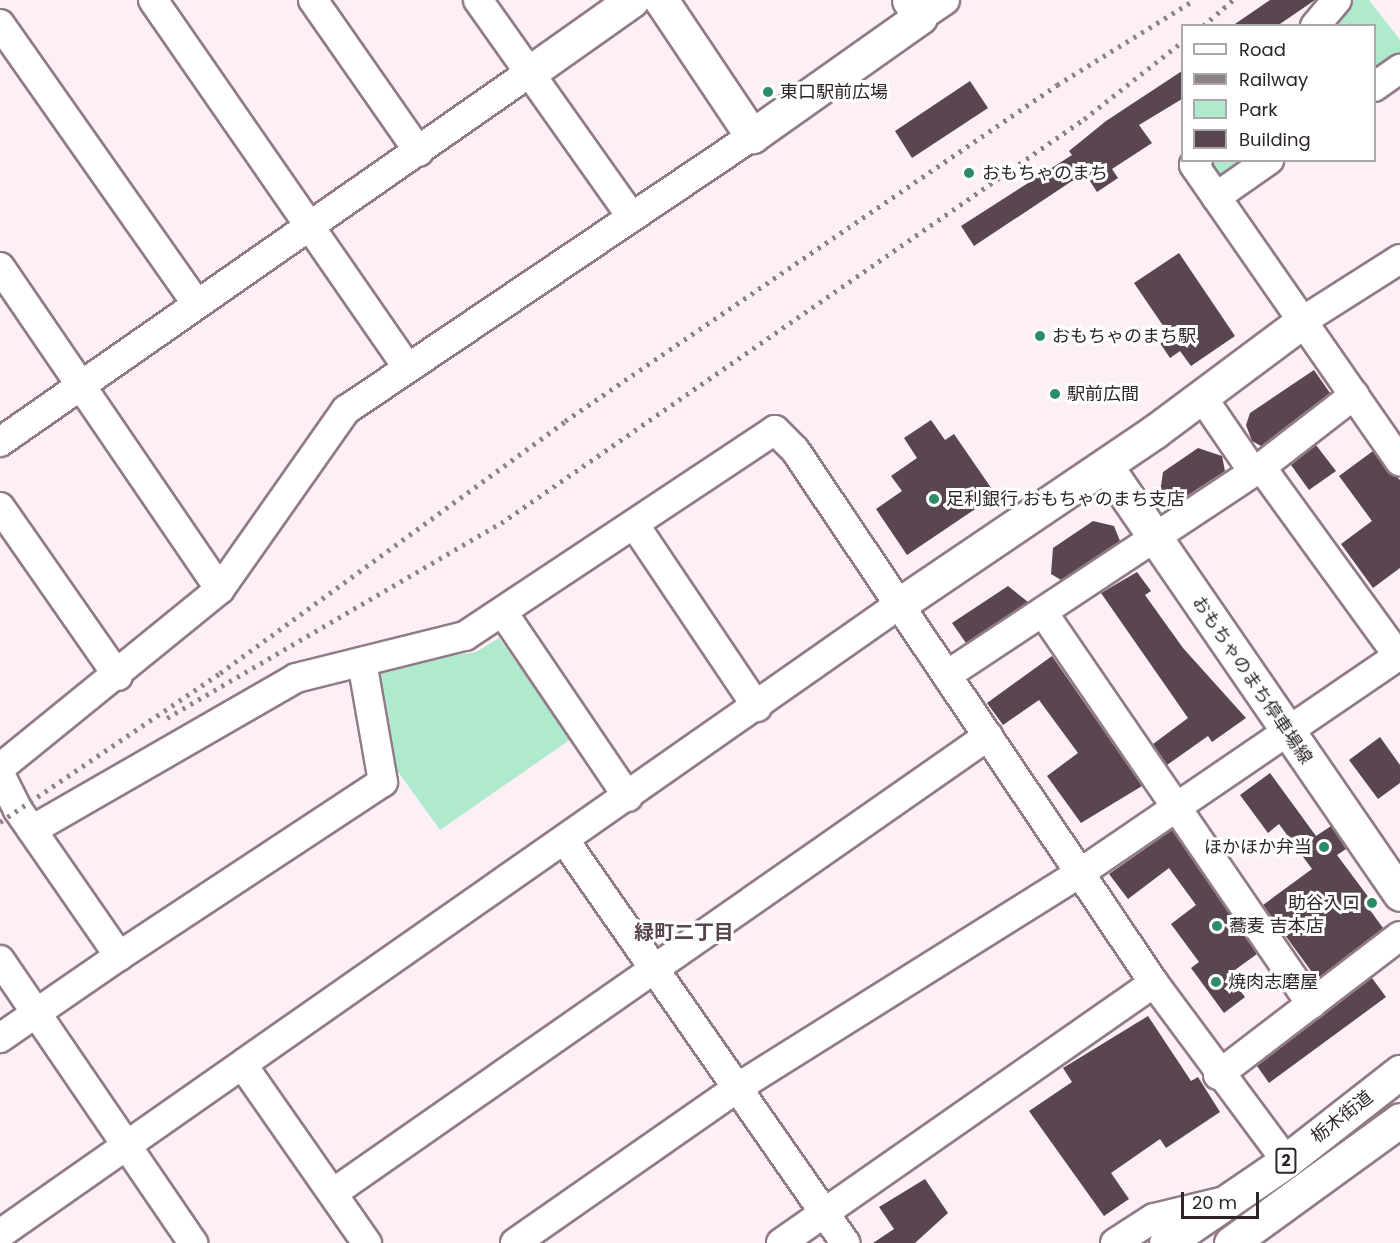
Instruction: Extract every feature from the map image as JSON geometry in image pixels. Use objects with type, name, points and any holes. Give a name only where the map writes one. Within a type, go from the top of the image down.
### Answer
[{"type":"main road","points":[[661,0],[752,136],[924,6]]},
{"type":"main road","points":[[529,73],[626,2]]},
{"type":"main road","points":[[900,604],[1106,466],[1304,320]]},
{"type":"main road","name":"おもちゃのまち停車場線","points":[[1106,466],[1400,894]]},
{"type":"main road","name":"栃木街道","points":[[1166,1243],[1234,1199],[1286,1161],[1400,1072]]},
{"type":"main road","name":"栃木街道","points":[[1231,1243],[1400,1120]]},
{"type":"street","points":[[153,0],[406,366]]},
{"type":"street","points":[[313,0],[419,152]]},
{"type":"street","points":[[478,0],[631,216]]},
{"type":"street","points":[[1317,24],[1337,0]]},
{"type":"street","points":[[0,24],[198,304]]},
{"type":"street","points":[[1376,86],[1400,69]]},
{"type":"street","points":[[0,442],[419,152],[529,73]]},
{"type":"street","points":[[0,768],[118,676],[220,589],[251,553],[328,430],[406,366],[752,136]]},
{"type":"street","points":[[1196,162],[1194,165],[1400,461]]},
{"type":"street","points":[[1216,197],[1266,162]]},
{"type":"street","points":[[1304,320],[1400,259]]},
{"type":"street","points":[[0,267],[220,589]]},
{"type":"street","points":[[947,675],[1044,614],[1257,469],[1354,395]]},
{"type":"street","points":[[515,1243],[737,1088],[1080,873],[1400,656],[1202,397]]},
{"type":"street","points":[[32,830],[296,678],[465,636],[504,614],[636,527],[775,430],[795,450],[1218,1075],[1286,1161]]},
{"type":"street","points":[[0,507],[118,676]]},
{"type":"street","points":[[636,527],[757,707]]},
{"type":"street","points":[[15,1233],[128,1146],[757,707],[900,604]]},
{"type":"street","points":[[504,614],[628,797]]},
{"type":"street","points":[[1044,614],[1311,1004]]},
{"type":"street","points":[[0,1038],[119,956],[383,782],[362,662]]},
{"type":"street","points":[[333,1193],[988,736]]},
{"type":"street","points":[[0,774],[32,830],[119,956]]},
{"type":"street","points":[[565,841],[845,1243]]},
{"type":"street","points":[[1218,1075],[1400,936]]},
{"type":"street","points":[[0,960],[193,1243]]},
{"type":"street","points":[[781,1243],[1154,983]]},
{"type":"street","points":[[244,1067],[366,1243]]},
{"type":"street","points":[[1115,1243],[1154,1218],[1234,1199]]},
{"type":"green space","points":[[1337,0],[1369,0],[1400,40],[1400,69],[1376,86],[1376,24],[1317,24]]},
{"type":"green space","points":[[1198,162],[1268,162],[1216,197]]},
{"type":"green space","points":[[499,638],[571,739],[440,830],[396,769],[373,667],[476,652]]},
{"type":"building","points":[[1270,0],[1315,0],[1280,24],[1235,24]]},
{"type":"building","points":[[1181,72],[1181,100],[1139,125],[1152,143],[1112,169],[1118,178],[1097,192],[1088,178],[1072,181],[974,246],[961,226],[1072,155],[1069,151],[1106,121]]},
{"type":"building","points":[[970,81],[988,108],[912,158],[895,131]]},
{"type":"building","points":[[1179,253],[1235,336],[1191,366],[1180,351],[1170,358],[1158,340],[1168,333],[1134,283]]},
{"type":"building","points":[[1314,370],[1330,393],[1261,446],[1252,441],[1246,425],[1250,413]]},
{"type":"building","points":[[931,420],[945,440],[954,434],[996,495],[907,555],[876,509],[902,491],[891,476],[917,458],[904,438]]},
{"type":"building","points":[[1316,445],[1336,471],[1309,490],[1291,465]]},
{"type":"building","points":[[1198,448],[1222,456],[1225,471],[1173,505],[1160,493],[1163,472]]},
{"type":"building","points":[[1373,451],[1400,480],[1400,568],[1373,588],[1341,544],[1372,521],[1339,476]]},
{"type":"building","points":[[1093,521],[1114,526],[1120,541],[1061,580],[1051,574],[1053,548]]},
{"type":"building","points":[[1137,572],[1151,591],[1145,595],[1183,648],[1246,718],[1212,742],[1208,736],[1167,765],[1153,744],[1188,718],[1101,593]]},
{"type":"building","points":[[1008,586],[1028,602],[966,643],[952,623]]},
{"type":"building","points":[[1052,656],[1142,786],[1081,823],[1047,776],[1078,753],[1039,700],[1003,725],[987,703]]},
{"type":"building","points":[[1380,737],[1400,765],[1400,783],[1378,799],[1349,760]]},
{"type":"building","points":[[1270,773],[1316,836],[1331,826],[1346,849],[1337,855],[1372,902],[1367,906],[1383,928],[1317,979],[1263,905],[1312,869],[1279,824],[1268,833],[1240,795]]},
{"type":"building","points":[[1172,830],[1257,954],[1228,975],[1245,997],[1224,1013],[1191,968],[1199,962],[1171,924],[1196,905],[1169,868],[1128,899],[1109,874]]},
{"type":"building","points":[[1372,978],[1386,997],[1269,1083],[1257,1066]]},
{"type":"building","points":[[1148,1016],[1191,1081],[1198,1077],[1220,1112],[1166,1148],[1160,1139],[1111,1173],[1129,1199],[1104,1216],[1029,1111],[1072,1082],[1063,1068]]},
{"type":"building","points":[[925,1179],[948,1213],[915,1243],[873,1243],[894,1229],[879,1207]]},
{"type":"railway","points":[[0,822],[220,673],[565,421],[1057,85],[1194,0]]},
{"type":"railway","points":[[1205,24],[1233,0]]},
{"type":"railway","points":[[167,718],[501,523],[1084,119],[1181,43]]},
{"type":"place","name":"東口駅前広場","points":[[768,92]]},
{"type":"place","name":"おもちゃのまち","points":[[969,173]]},
{"type":"place","name":"おもちゃのまち駅","points":[[1040,336]]},
{"type":"place","name":"駅前広間","points":[[1055,394]]},
{"type":"place","name":"足利銀行 おもちゃのまち支店","points":[[934,499]]},
{"type":"place","name":"ほかほか弁当","points":[[1324,847]]},
{"type":"place","name":"助谷入口","points":[[1372,903]]},
{"type":"place","name":"蕎麦 吉本店","points":[[1217,926]]},
{"type":"place","name":"焼肉志磨屋","points":[[1216,982]]},
{"type":"district","name":"緑町二丁目","points":[[684,932]]}]
